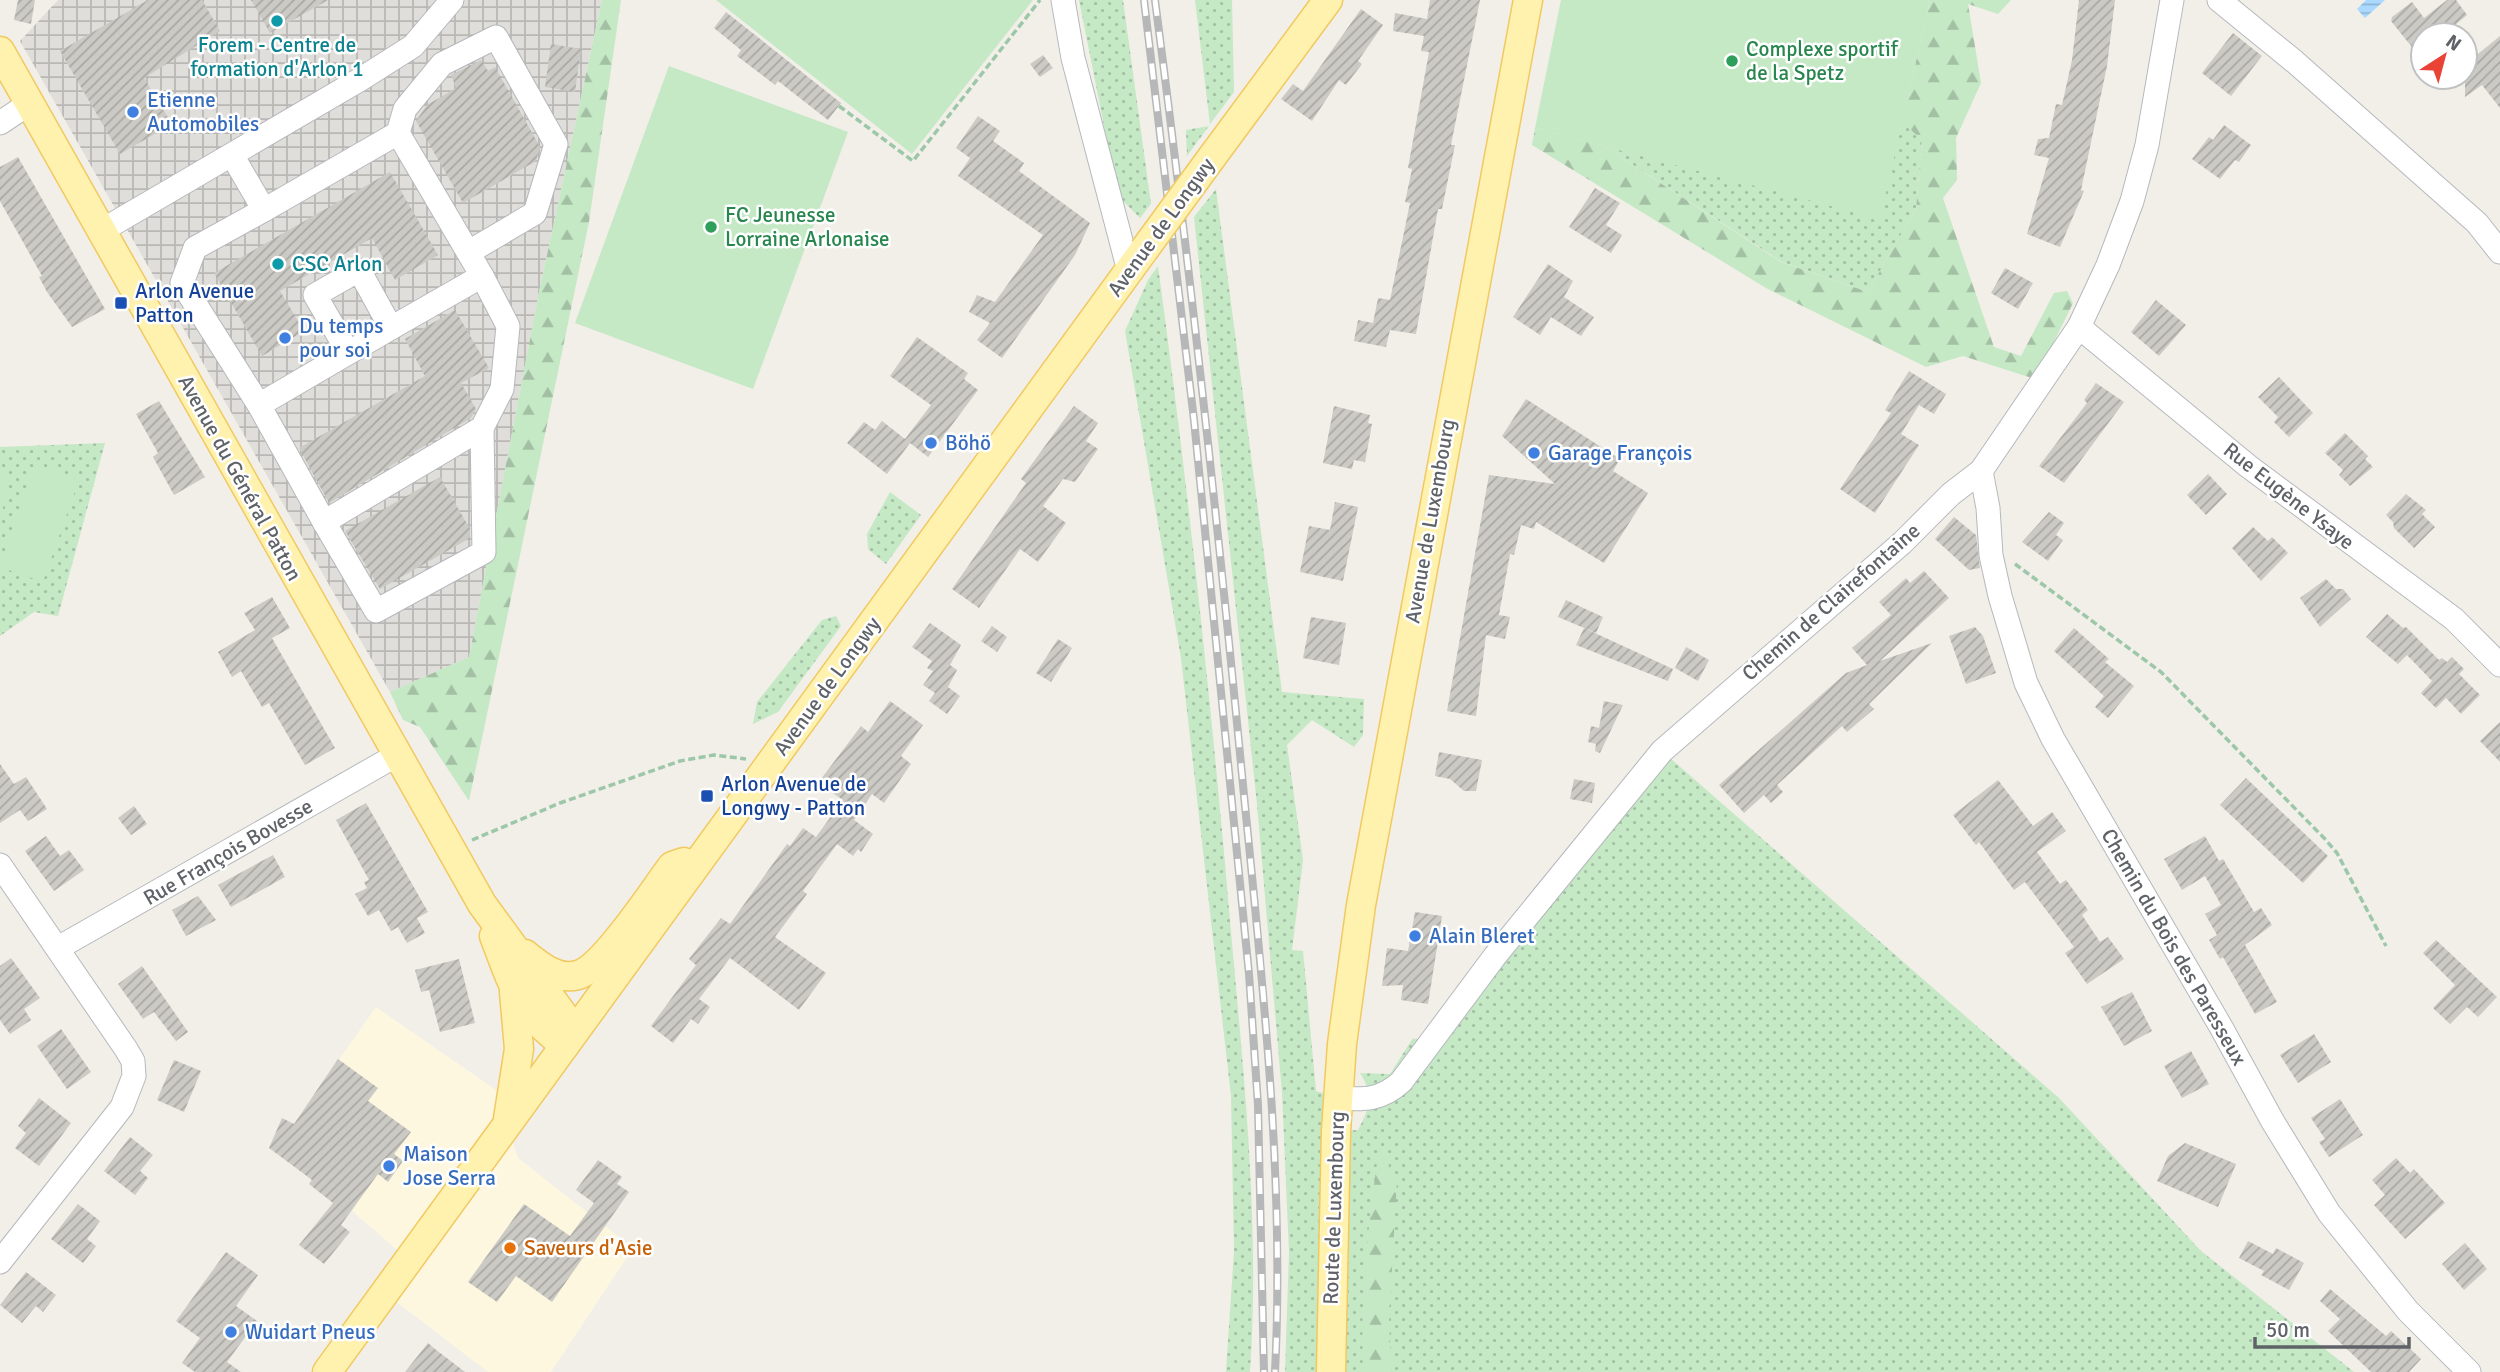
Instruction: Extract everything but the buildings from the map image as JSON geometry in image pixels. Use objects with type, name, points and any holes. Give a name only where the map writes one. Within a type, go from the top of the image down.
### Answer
[{"type":"main road","name":"Avenue de Longwy","points":[[327,1372],[1328,0]]},
{"type":"main road","name":"Avenue de Luxembourg","points":[[1342,1044],[1361,905],[1528,0]]},
{"type":"main road","name":"Avenue du Général Patton","points":[[0,51],[482,904]]},
{"type":"main road","points":[[482,904],[525,954],[549,972],[576,976],[596,966],[672,866],[703,856]]},
{"type":"main road","points":[[482,904],[514,990],[536,1024],[570,1038]]},
{"type":"main road","points":[[482,904],[570,1038]]},
{"type":"main road","points":[[507,1124],[519,1049],[514,990]]},
{"type":"main road","name":"Route de Luxembourg","points":[[1331,1372],[1338,1098],[1342,1044]]},
{"type":"street","points":[[101,231],[361,79],[412,46],[452,0]]},
{"type":"street","points":[[1063,0],[1073,58],[1136,261]]},
{"type":"street","name":"Chemin de Clairefontaine","points":[[1338,1098],[1370,1100],[1388,1093],[1401,1082],[1495,956],[1662,751],[1902,542],[1951,494],[1981,471],[2079,327],[2108,265],[2132,201],[2150,133],[2172,0]]},
{"type":"street","points":[[2219,0],[2295,62],[2477,223],[2500,253]]},
{"type":"street","points":[[398,133],[469,253],[508,326],[502,389],[482,428],[484,552],[376,611],[259,405],[182,283],[195,248],[398,133],[405,109],[442,64],[496,37],[555,144],[535,213],[469,253]]},
{"type":"street","points":[[0,123],[30,103]]},
{"type":"street","points":[[232,155],[264,210]]},
{"type":"street","points":[[348,352],[315,295],[359,270],[391,328]]},
{"type":"street","points":[[259,405],[482,276]]},
{"type":"street","name":"Rue Eugène Ysaye","points":[[2079,327],[2248,466],[2454,619],[2500,664]]},
{"type":"street","points":[[324,522],[482,428]]},
{"type":"street","name":"Chemin du Bois des Paresseux","points":[[1981,471],[1989,508],[1990,555],[2026,683],[2053,739],[2208,1003],[2273,1122],[2329,1213],[2408,1311],[2469,1372]]},
{"type":"street","name":"Rue François Bovesse","points":[[58,948],[397,755]]},
{"type":"street","points":[[0,865],[126,1049],[133,1061],[134,1076],[121,1107],[0,1262]]},
{"type":"path","points":[[839,106],[913,161],[1040,0]]},
{"type":"path","points":[[1990,555],[2017,565],[2171,682],[2331,846],[2386,946]]},
{"type":"path","points":[[451,850],[549,808],[680,761],[714,755],[772,762]]},
{"type":"shaded area","points":[[58,0],[602,0],[539,292],[469,657],[390,692],[20,41]]},
{"type":"shaded area","points":[[376,1007],[496,1090],[518,1158],[633,1248],[551,1372],[488,1372],[385,1293],[409,1260],[352,1211],[356,1205],[311,1172],[307,1177],[274,1152]]},
{"type":"green space","points":[[602,0],[621,0],[589,222],[469,801],[420,727],[403,720],[390,692],[469,657],[539,292]]},
{"type":"green space","name":"FC Jeunesse Lorraine Arlonaise","points":[[716,0],[1033,0],[912,154]]},
{"type":"green space","points":[[1079,0],[1123,0],[1151,204],[1140,218],[1118,196]]},
{"type":"green space","points":[[1195,0],[1232,0],[1234,92],[1210,124]]},
{"type":"green space","name":"Complexe sportif de la Spetz","points":[[1561,0],[1930,0],[1880,219],[1535,128]]},
{"type":"green space","points":[[1930,0],[2011,0],[1998,14],[1968,4],[1981,83],[1956,138],[1957,180],[1943,198],[1994,347],[2021,356],[2054,293],[2067,291],[2073,303],[2041,368],[2032,378],[1963,356],[1926,367],[1766,288],[1532,145],[1535,128],[1604,146],[1781,262],[1868,292],[1916,208],[1922,140],[1902,122]]},
{"type":"green space","name":"FC Jeunesse Lorraine Arlonaise","points":[[669,66],[848,132],[753,389],[575,323]]},
{"type":"green space","points":[[1902,122],[1922,140],[1916,208],[1868,292],[1782,262],[1604,146],[1879,218]]},
{"type":"green space","points":[[1209,126],[1187,156],[1186,130]]},
{"type":"green space","points":[[1216,189],[1282,692],[1364,699],[1363,735],[1354,747],[1312,720],[1287,745],[1303,860],[1292,950],[1303,951],[1316,1091],[1338,1098],[1336,1131],[1358,1130],[1365,1115],[1369,1095],[1360,1073],[1390,1074],[1413,1038],[1420,1041],[1662,751],[2059,1098],[2201,1251],[2354,1372],[1285,1372],[1289,1252],[1282,1093],[1257,804],[1194,217]]},
{"type":"green space","points":[[1158,266],[1199,598],[1241,1041],[1252,1207],[1253,1317],[1250,1372],[1226,1372],[1234,1251],[1231,1096],[1181,658],[1125,331],[1148,280]]},
{"type":"green space","points":[[105,443],[58,616],[34,612],[0,636],[0,447]]},
{"type":"green space","points":[[35,464],[79,480],[43,582],[0,567]]},
{"type":"green space","points":[[0,477],[10,479],[0,521]]},
{"type":"green space","points":[[890,492],[921,515],[886,564],[868,549],[867,534]]},
{"type":"green space","points":[[836,616],[841,626],[778,712],[753,724],[757,702],[822,620]]},
{"type":"green space","points":[[1379,1149],[1397,1179],[1389,1322],[1392,1372],[1363,1372],[1366,1260]]},
{"type":"water","points":[[2366,0],[2385,0],[2365,18],[2357,9]]},
{"type":"railway","points":[[1144,0],[1194,420],[1249,974],[1258,1105],[1264,1372]]},
{"type":"railway","points":[[1155,0],[1213,490],[1264,1005],[1277,1225],[1275,1372]]},
{"type":"place","name":"Forem - Centre de formation d'Arlon 1","points":[[277,21]]},
{"type":"place","name":"Complexe sportif de la Spetz","points":[[1732,61]]},
{"type":"place","name":"Etienne Automobiles","points":[[133,112]]},
{"type":"place","name":"FC Jeunesse Lorraine Arlonaise","points":[[711,227]]},
{"type":"place","name":"CSC Arlon","points":[[278,264]]},
{"type":"place","name":"Arlon Avenue Patton","points":[[121,303]]},
{"type":"place","name":"Du temps pour soi","points":[[285,338]]},
{"type":"place","name":"Böhö","points":[[931,443]]},
{"type":"place","name":"Garage François","points":[[1534,453]]},
{"type":"place","name":"Arlon Avenue de Longwy - Patton","points":[[707,796]]},
{"type":"place","name":"Alain Bleret","points":[[1415,936]]},
{"type":"place","name":"Maison Jose Serra","points":[[389,1166]]},
{"type":"place","name":"Saveurs d'Asie","points":[[510,1248]]},
{"type":"place","name":"Wuidart Pneus","points":[[231,1332]]}]
